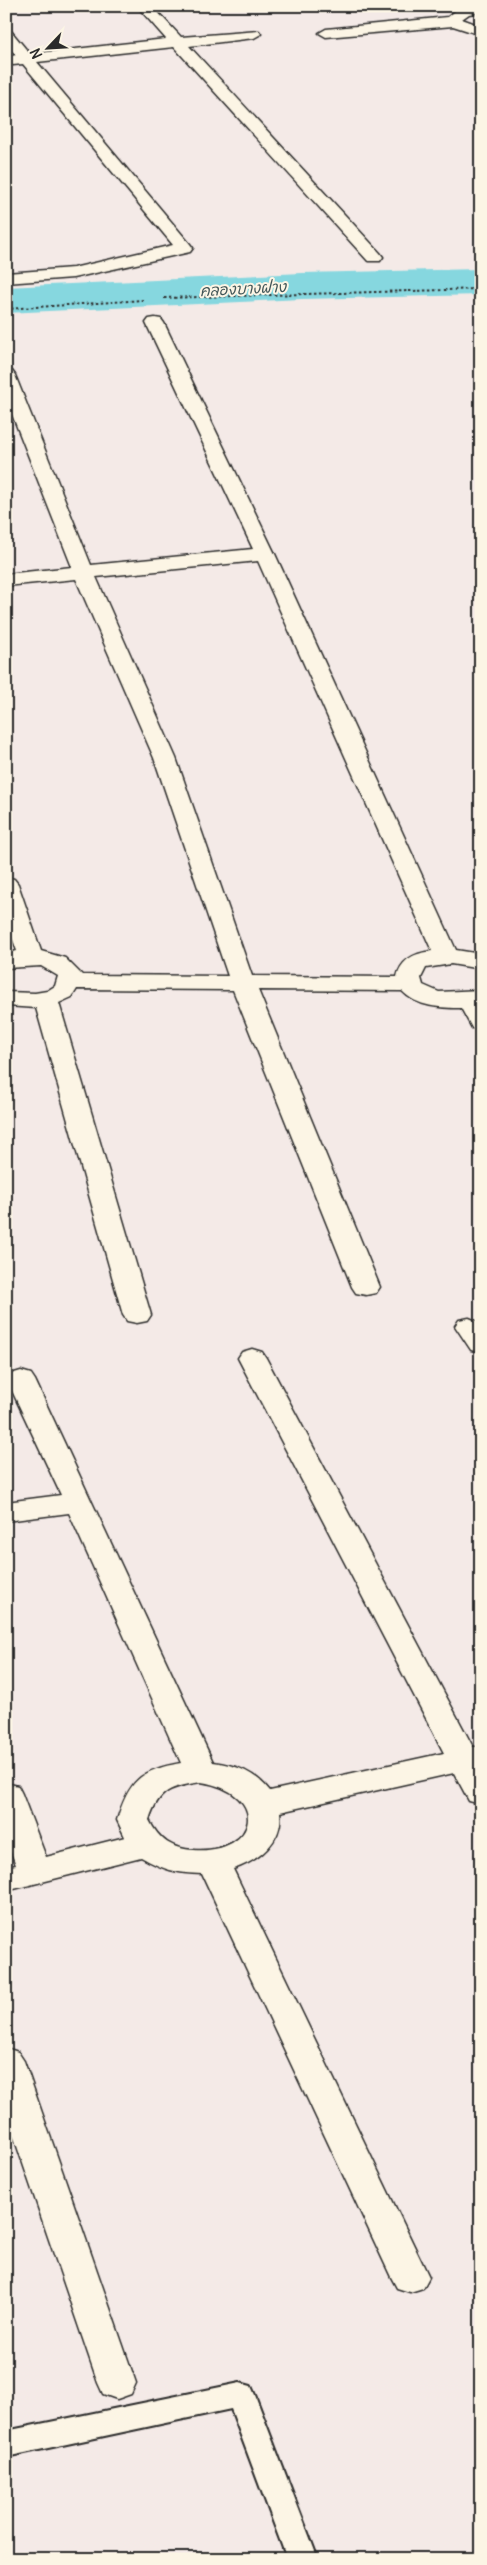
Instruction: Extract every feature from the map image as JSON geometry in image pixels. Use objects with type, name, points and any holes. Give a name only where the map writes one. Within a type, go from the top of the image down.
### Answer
[{"type":"street","points":[[144,6],[374,257]]},
{"type":"street","points":[[455,21],[458,14],[481,8]]},
{"type":"street","points":[[326,34],[455,21],[469,28],[481,31]]},
{"type":"street","points":[[6,34],[184,248],[72,273],[6,278]]},
{"type":"street","points":[[6,61],[254,34]]},
{"type":"street","points":[[155,323],[265,554],[446,956]]},
{"type":"street","points":[[6,375],[84,572],[165,758],[243,984],[366,1287]]},
{"type":"street","points":[[6,580],[265,554]]},
{"type":"street","points":[[6,884],[31,957]]},
{"type":"street","points":[[481,962],[469,958],[446,956],[419,963],[412,969],[409,976],[410,984],[417,991],[441,1000],[476,998],[481,1023]]},
{"type":"street","points":[[6,961],[31,957],[57,962],[70,975],[70,982],[66,989],[46,1000],[32,1002],[6,999]]},
{"type":"street","points":[[70,982],[410,984]]},
{"type":"street","points":[[46,1000],[137,1315]]},
{"type":"street","points":[[252,1358],[472,1758],[481,1793]]},
{"type":"street","points":[[21,1380],[79,1502],[201,1771]]},
{"type":"street","points":[[6,1512],[79,1502]]},
{"type":"street","points":[[262,1804],[472,1758]]},
{"type":"street","points":[[201,1771],[227,1775],[249,1786],[262,1804],[265,1823],[256,1841],[238,1855],[213,1863],[175,1861],[145,1844],[133,1820],[141,1795],[166,1777],[201,1771]]},
{"type":"street","points":[[6,1794],[21,1875],[145,1844]]},
{"type":"street","points":[[213,1863],[410,2277]]},
{"type":"street","points":[[6,2061],[117,2383]]},
{"type":"lane","points":[[6,2444],[240,2395],[303,2559]]},
{"type":"path","points":[[164,298],[481,289]]},
{"type":"path","points":[[6,310],[144,300]]},
{"type":"waterway","name":"คลองบางฝาง","points":[[6,300],[302,286],[481,282]]}]
